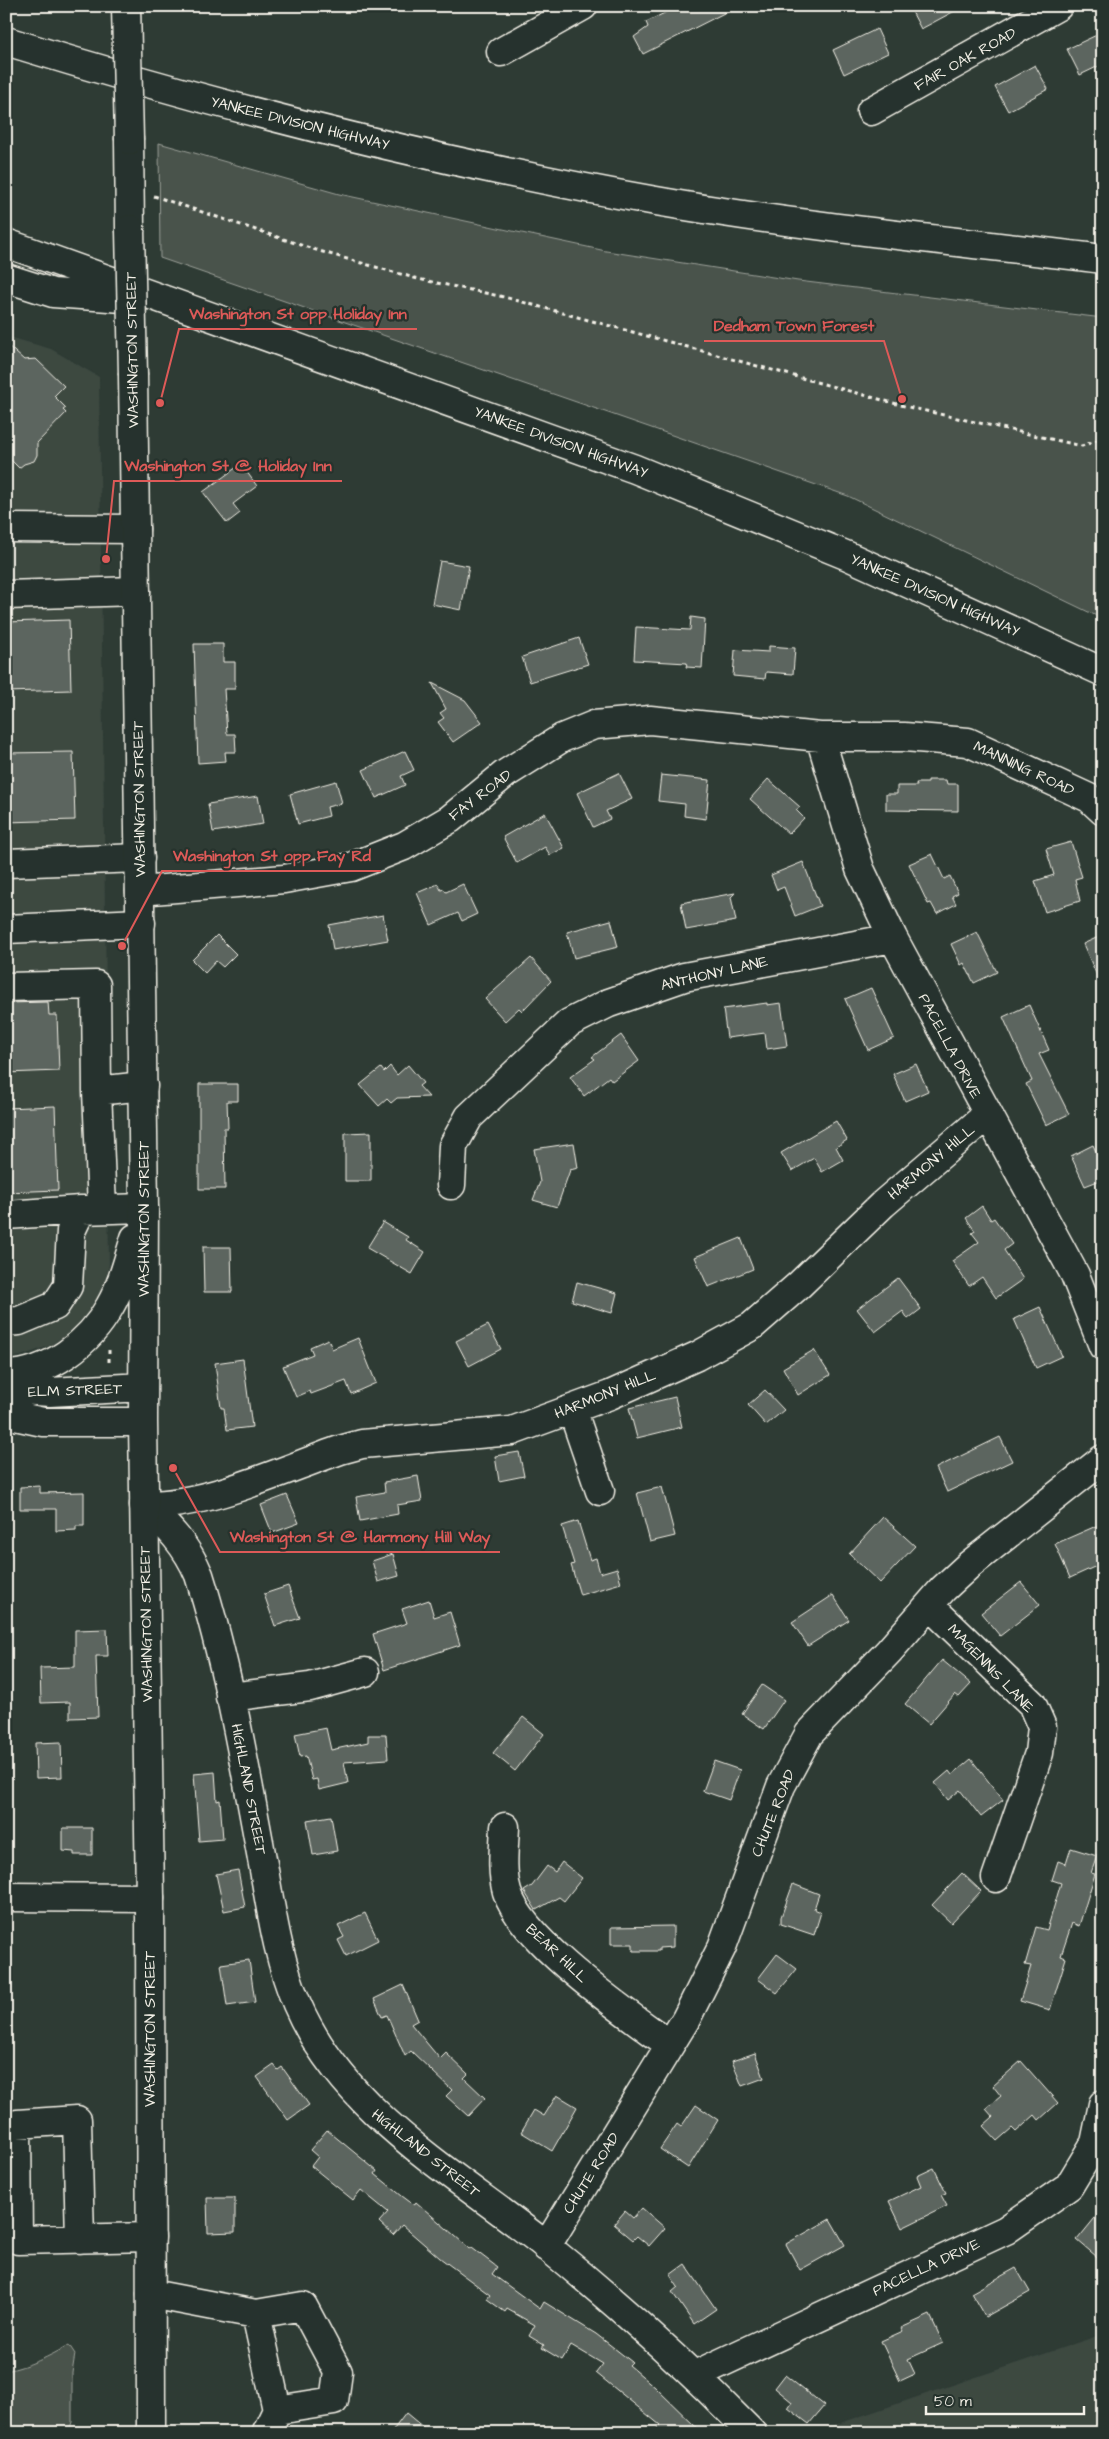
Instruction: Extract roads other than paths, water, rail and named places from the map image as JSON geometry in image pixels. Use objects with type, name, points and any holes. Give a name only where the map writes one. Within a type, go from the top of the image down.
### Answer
[{"type":"main road","name":"WASHINGTON STREET","points":[[126,6],[134,375],[143,1086],[143,1422],[150,1898],[151,2433]]},
{"type":"main road","points":[[501,52],[583,6]]},
{"type":"main road","name":"FAIR OAK ROAD","points":[[871,111],[1058,6]]},
{"type":"main road","points":[[6,33],[32,49]]},
{"type":"main road","name":"YANKEE DIVISION HIGHWAY","points":[[6,41],[315,129],[539,179],[665,202],[806,224],[1103,259]]},
{"type":"main road","name":"YANKEE DIVISION HIGHWAY","points":[[6,243],[599,455],[707,497],[848,556],[1103,672]]},
{"type":"main road","points":[[6,278],[53,293],[171,301]]},
{"type":"main road","points":[[6,528],[135,528]]},
{"type":"main road","points":[[6,595],[136,591]]},
{"type":"main road","name":"FAY ROAD","points":[[140,891],[284,879],[352,867],[404,846],[442,824],[505,774],[562,738],[594,725],[650,720],[820,737]]},
{"type":"main road","name":"MANNING ROAD","points":[[820,737],[904,737],[968,742],[1089,798],[1103,811]]},
{"type":"main road","name":"PACELLA DRIVE","points":[[820,737],[860,869],[893,938],[1075,1275],[1103,1346]]},
{"type":"main road","points":[[6,863],[140,858]]},
{"type":"main road","points":[[6,929],[141,923]]},
{"type":"main road","name":"ANTHONY LANE","points":[[451,1184],[453,1146],[469,1117],[569,1024],[609,1003],[684,977],[893,938]]},
{"type":"main road","points":[[6,987],[96,985],[97,1091],[92,1209],[71,1232],[68,1286],[55,1306],[19,1321],[6,1322]]},
{"type":"main road","points":[[97,1091],[143,1086]]},
{"type":"main road","name":"HARMONY HILL","points":[[144,1505],[167,1505],[201,1499],[362,1444],[512,1431],[610,1395],[696,1356],[752,1326],[799,1285],[882,1204],[987,1115]]},
{"type":"main road","points":[[6,1215],[92,1209],[144,1208],[124,1275],[110,1307],[87,1337],[52,1364],[6,1375]]},
{"type":"main road","name":"ELM STREET","points":[[6,1389],[50,1392],[143,1387]]},
{"type":"main road","points":[[572,1409],[600,1491]]},
{"type":"main road","name":"ELM STREET","points":[[6,1414],[43,1422],[143,1422]]},
{"type":"main road","name":"CHUTE ROAD","points":[[546,2246],[670,2045],[722,1947],[780,1786],[809,1734],[889,1651],[929,1605],[969,1565],[1103,1459]]},
{"type":"main road","name":"HIGHLAND STREET","points":[[144,1505],[177,1536],[193,1560],[206,1598],[230,1697],[281,1957],[297,2003],[307,2024],[330,2061],[368,2106],[387,2124],[546,2246],[695,2375],[752,2433]]},
{"type":"main road","name":"MAGENNIS LANE","points":[[929,1605],[1032,1704],[1042,1727],[1039,1754],[996,1878]]},
{"type":"main road","points":[[230,1697],[310,1687],[365,1672]]},
{"type":"main road","name":"BEAR HILL","points":[[505,1827],[504,1874],[507,1893],[526,1926],[602,1994],[670,2045]]},
{"type":"main road","points":[[6,1897],[150,1898]]},
{"type":"main road","name":"PACELLA DRIVE","points":[[695,2375],[1006,2230],[1069,2186],[1095,2143],[1103,2104]]},
{"type":"main road","points":[[80,2238],[77,2120],[17,2124],[18,2240],[151,2237]]},
{"type":"main road","points":[[151,2294],[256,2314],[303,2306],[338,2372],[334,2400],[271,2421],[256,2314]]},
{"type":"place","name":"Dedham Town Forest","points":[[902,399]]},
{"type":"place","name":"Washington St opp Holiday Inn","points":[[160,403]]},
{"type":"place","name":"Washington St @ Holiday Inn","points":[[106,559]]},
{"type":"place","name":"Washington St opp Fay Rd","points":[[122,946]]},
{"type":"place","name":"Washington St @ Harmony Hill Way","points":[[173,1468]]}]
